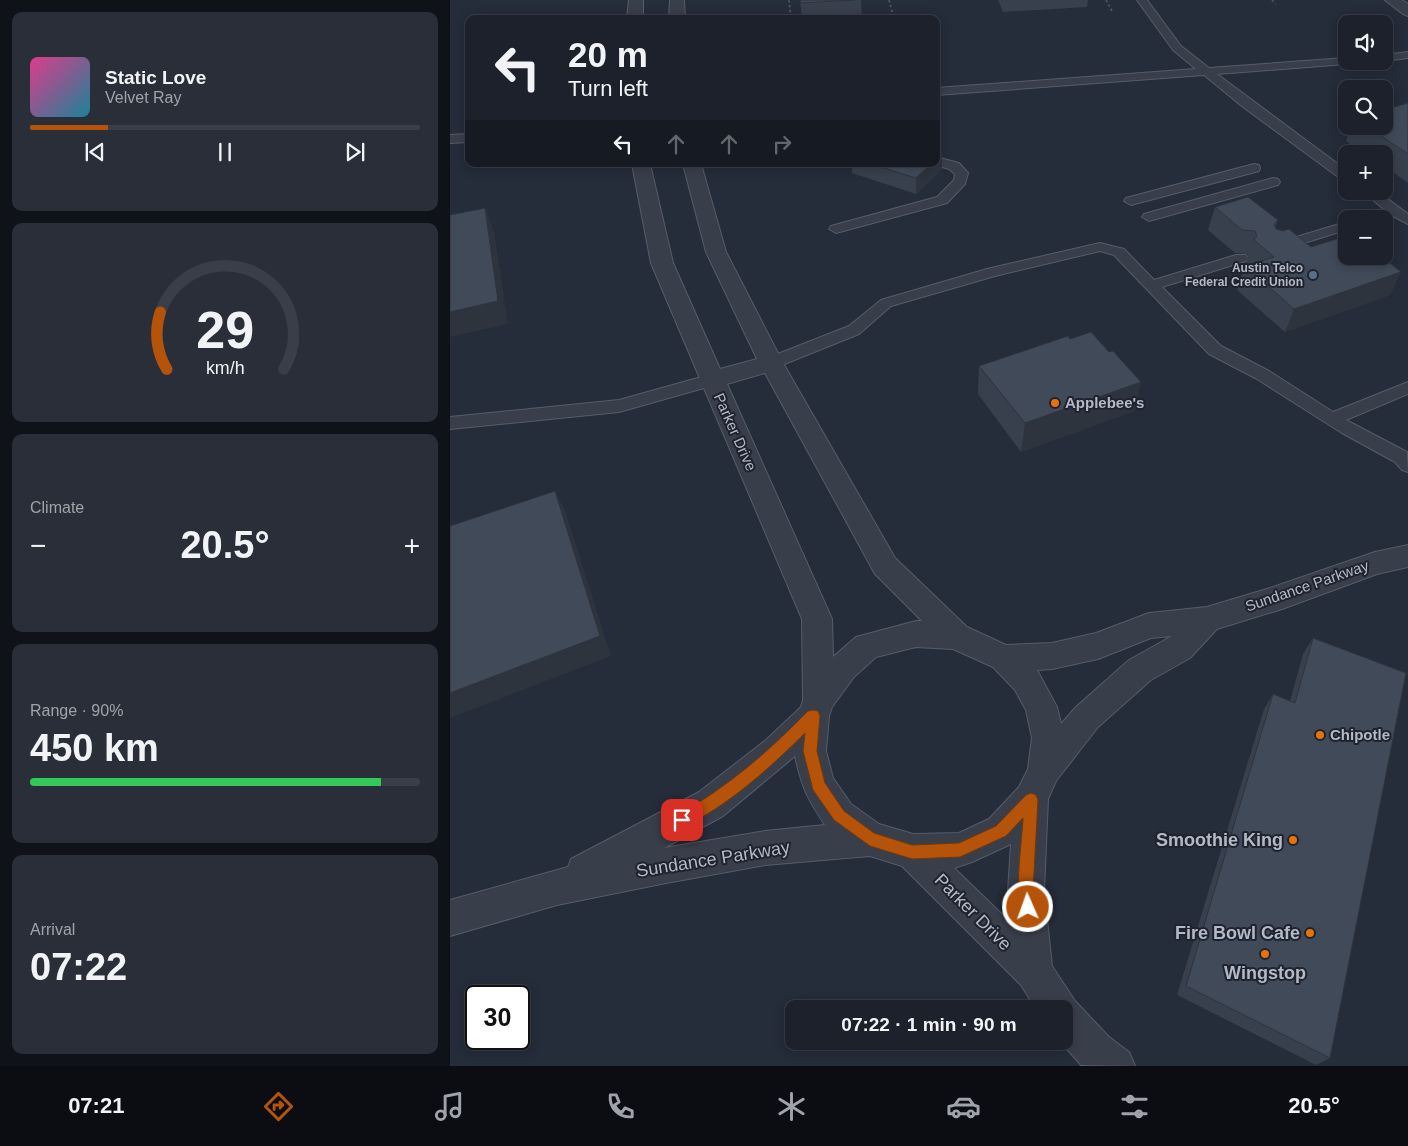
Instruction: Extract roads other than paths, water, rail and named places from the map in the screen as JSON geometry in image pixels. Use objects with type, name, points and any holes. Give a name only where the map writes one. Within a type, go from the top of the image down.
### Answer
[{"type":"street","points":[[635,15],[636,0]]},
{"type":"street","points":[[677,15],[678,0]]},
{"type":"street","points":[[1392,0],[1408,11]]},
{"type":"street","name":"Parker Drive","points":[[642,167],[662,263],[817,619],[816,708],[810,751],[818,785],[839,816],[870,839]]},
{"type":"street","points":[[693,167],[716,252],[771,363],[885,566],[956,636],[1004,658]]},
{"type":"street","points":[[712,380],[771,363]]},
{"type":"street","name":"Sundance Parkway","points":[[1004,658],[1052,656],[1098,646],[1149,626],[1207,620],[1272,600],[1375,563],[1408,556]]},
{"type":"street","name":"Sundance Parkway","points":[[912,852],[960,850],[1001,831],[1038,785],[1087,716],[1140,670],[1179,649],[1207,620]]},
{"type":"street","name":"Sundance Parkway","points":[[557,887],[711,804],[778,751],[816,708],[843,667],[867,646],[916,634],[956,636]]},
{"type":"street","name":"Parker Drive","points":[[1004,658],[1026,680],[1041,707],[1048,738],[1038,785],[1026,891],[1034,972]]},
{"type":"street","points":[[870,839],[912,852]]},
{"type":"street","name":"Sundance Parkway","points":[[450,918],[557,887],[765,848],[870,839]]},
{"type":"street","name":"Parker Drive","points":[[912,852],[1034,972],[1053,1000]]},
{"type":"street","points":[[1073,1026],[1095,1051],[1115,1066]]},
{"type":"lane","points":[[1142,0],[1177,48],[1246,104],[1338,170]]},
{"type":"lane","points":[[1393,57],[1408,55]]},
{"type":"lane","points":[[940,92],[1338,62]]},
{"type":"lane","points":[[450,139],[465,138]]},
{"type":"lane","points":[[836,229],[942,200],[960,180],[962,173],[954,166],[940,162]]},
{"type":"lane","points":[[1131,201],[1254,168]]},
{"type":"lane","points":[[1149,217],[1273,182]]},
{"type":"lane","points":[[1380,200],[1408,220]]},
{"type":"lane","points":[[1275,248],[1338,228]]},
{"type":"lane","points":[[771,363],[854,330],[886,303],[992,272],[1100,247],[1119,252],[1215,350],[1262,375],[1332,419],[1400,457],[1408,466]]},
{"type":"lane","points":[[1152,285],[1241,258]]},
{"type":"lane","points":[[450,423],[620,406],[712,380]]},
{"type":"lane","points":[[1332,419],[1408,388]]},
{"type":"place","name":"Austin Telco Federal Credit Union","points":[[1313,275]]},
{"type":"place","name":"Applebee's","points":[[1055,403]]},
{"type":"place","name":"Chipotle","points":[[1320,735]]},
{"type":"place","name":"Smoothie King","points":[[1293,840]]},
{"type":"place","name":"Fire Bowl Cafe","points":[[1310,933]]},
{"type":"place","name":"Wingstop","points":[[1265,954]]}]
